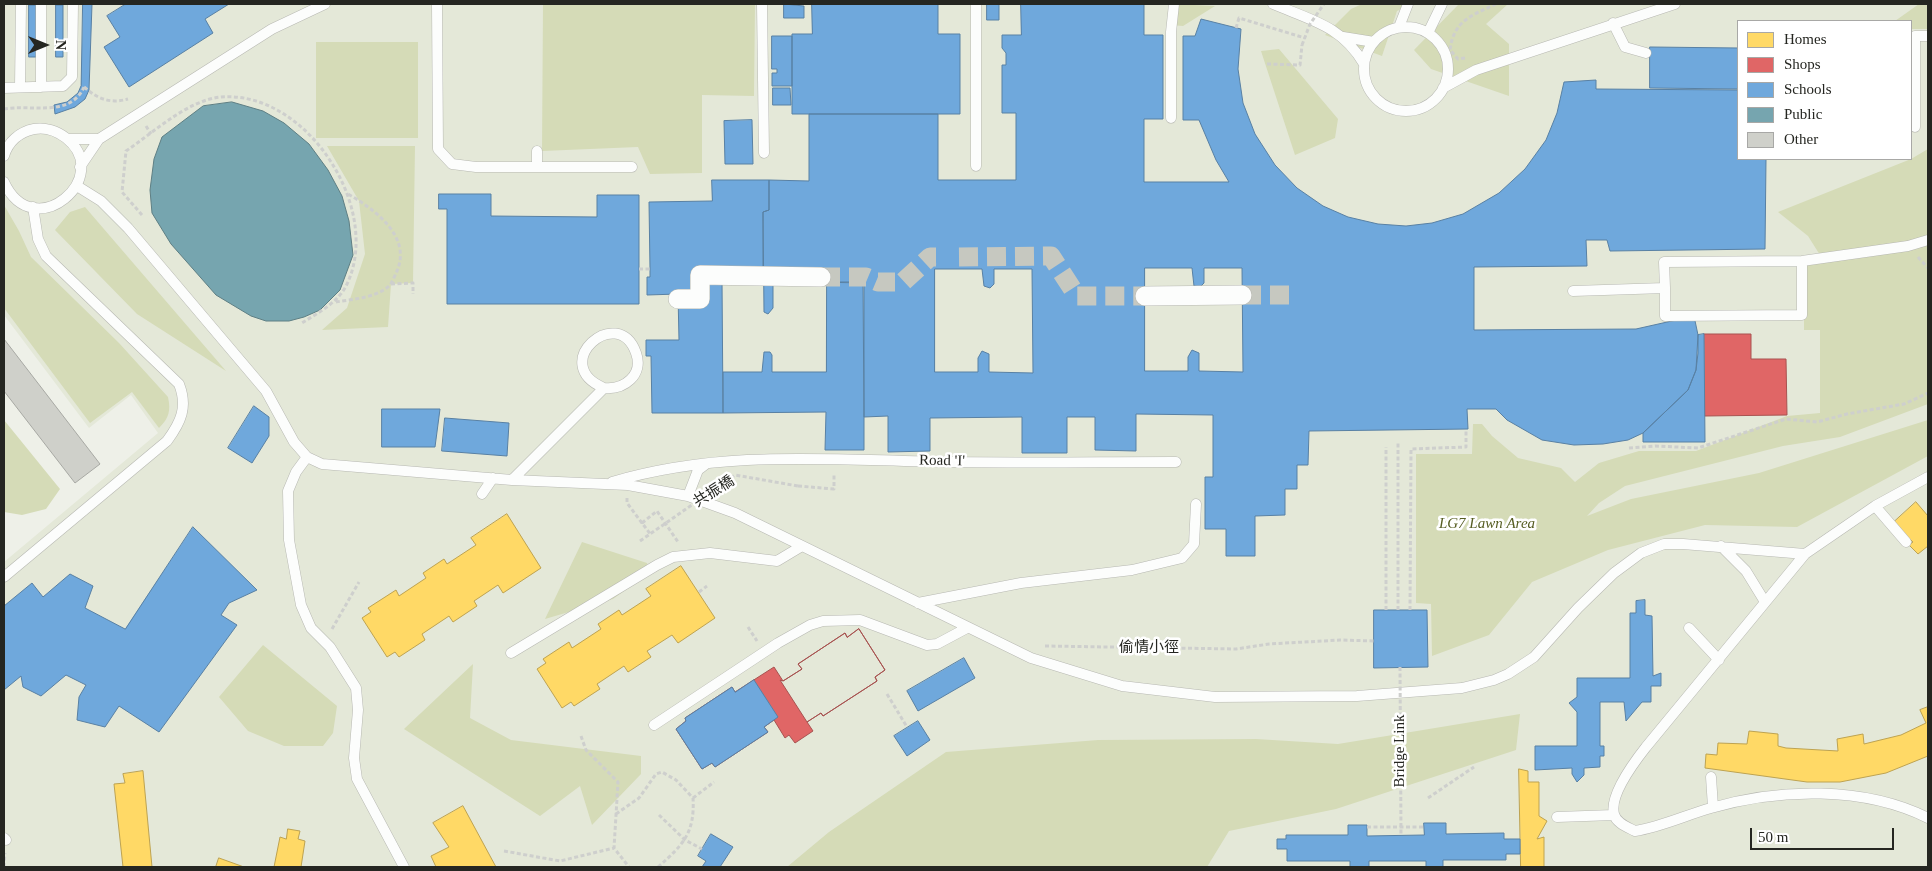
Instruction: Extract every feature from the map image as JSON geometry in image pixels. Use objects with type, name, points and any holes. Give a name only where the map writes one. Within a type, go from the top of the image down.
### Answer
[{"type":"street","points":[[678,299],[700,299],[700,275],[821,277]]},
{"type":"street","points":[[1145,296],[1242,295]]},
{"type":"lane","points":[[20,87],[21,4]]},
{"type":"lane","points":[[40,87],[41,4]]},
{"type":"lane","points":[[4,88],[63,86],[72,77],[73,4]]},
{"type":"lane","points":[[80,167],[99,139],[272,29],[325,4]]},
{"type":"lane","points":[[437,4],[438,149],[452,164],[476,167],[632,167]]},
{"type":"lane","points":[[762,4],[764,153]]},
{"type":"lane","points":[[976,4],[976,166]]},
{"type":"lane","points":[[1171,118],[1171,32],[1174,4]]},
{"type":"lane","points":[[1273,4],[1331,28],[1352,44],[1364,64],[1365,79],[1371,92],[1381,103],[1394,109],[1408,111],[1423,108],[1435,100],[1444,88],[1447,77],[1448,65],[1438,41],[1428,33],[1414,27],[1399,27],[1390,30],[1374,42],[1364,64]]},
{"type":"lane","points":[[1399,27],[1408,4]]},
{"type":"lane","points":[[1428,33],[1442,4]]},
{"type":"lane","points":[[1444,88],[1471,72],[1613,22],[1675,4]]},
{"type":"lane","points":[[1613,22],[1625,48],[1646,53]]},
{"type":"lane","points":[[1915,127],[1915,36],[1928,36]]},
{"type":"lane","points":[[1342,37],[1374,42]]},
{"type":"lane","points":[[1448,65],[1471,72]]},
{"type":"lane","points":[[4,156],[12,141],[21,134],[33,129],[46,129],[58,132],[68,139],[75,147],[80,167],[77,186],[67,198],[57,205],[45,208],[21,203],[12,195],[4,183]]},
{"type":"lane","points":[[4,136],[21,134]]},
{"type":"lane","points":[[68,139],[99,139]]},
{"type":"lane","points":[[537,151],[537,166]]},
{"type":"lane","points":[[77,186],[101,201],[128,228],[203,315],[266,391],[294,442],[307,457],[322,464],[512,480],[606,483],[688,496],[735,512],[1031,658],[1122,686],[1215,696],[1357,696],[1462,688],[1508,674],[1534,657],[1602,585],[1641,553],[1664,544],[1721,546],[1805,554]]},
{"type":"lane","points":[[4,577],[167,441],[177,428],[184,411],[184,396],[179,384],[46,256],[38,240],[33,207]]},
{"type":"lane","points":[[1802,260],[1802,315],[1664,316],[1664,262],[1802,260],[1908,246],[1928,240]]},
{"type":"lane","points":[[1573,291],[1664,288]]},
{"type":"lane","points":[[512,480],[604,388],[620,388],[628,383],[634,375],[638,366],[638,357],[629,341],[611,334],[600,336],[592,341],[586,348],[583,359],[588,377],[595,384],[604,388]]},
{"type":"lane","points":[[307,457],[296,472],[288,491],[289,540],[301,605],[311,628],[325,642],[356,688],[358,710],[354,758],[357,778],[404,867]]},
{"type":"lane","name":"Road 'I'","points":[[606,483],[654,470],[740,458],[834,458],[953,462],[1176,462]]},
{"type":"lane","points":[[688,496],[692,480],[698,470],[707,463]]},
{"type":"lane","points":[[1928,477],[1875,506],[1805,554],[1646,747],[1626,775],[1614,804],[1614,815],[1623,826],[1634,831],[1713,807],[1752,799],[1820,795],[1879,801],[1928,818]]},
{"type":"lane","points":[[482,494],[492,478]]},
{"type":"lane","points":[[918,603],[1021,583],[1132,570],[1182,558],[1194,544],[1196,504]]},
{"type":"lane","points":[[1875,506],[1906,542]]},
{"type":"lane","points":[[511,653],[673,557],[710,553],[777,561],[802,546]]},
{"type":"lane","points":[[1721,546],[1746,571],[1765,602]]},
{"type":"lane","points":[[654,725],[778,643],[823,621],[860,620],[927,645],[937,644],[967,628]]},
{"type":"lane","points":[[1690,628],[1718,660]]},
{"type":"lane","points":[[1711,777],[1713,807]]},
{"type":"lane","points":[[1557,816],[1614,815]]},
{"type":"path","points":[[1266,64],[1300,65],[1304,38],[1310,24],[1324,4]]},
{"type":"path","points":[[1472,57],[1458,59],[1450,50],[1452,36],[1460,23],[1496,4]]},
{"type":"path","points":[[1236,28],[1239,18],[1304,38]]},
{"type":"path","points":[[4,109],[59,107],[80,96],[84,87],[104,100],[116,102],[128,99]]},
{"type":"path","points":[[142,215],[122,192],[126,151],[197,102],[221,97],[245,98],[269,106],[297,124],[314,140],[334,166],[348,193],[356,229],[356,260],[347,285],[335,302]]},
{"type":"path","points":[[146,126],[151,134]]},
{"type":"path","points":[[302,323],[335,302],[376,294],[391,284],[400,265],[399,244],[391,227],[370,206],[348,193]]},
{"type":"path","points":[[639,269],[650,269]]},
{"type":"path","points":[[391,284],[413,283],[413,294]]},
{"type":"path","points":[[1629,448],[1655,446],[1698,448],[1786,419],[1817,422],[1847,414],[1904,404],[1928,393]]},
{"type":"path","points":[[1410,610],[1411,449],[1466,447],[1466,431]]},
{"type":"path","points":[[1398,443],[1398,610]]},
{"type":"path","points":[[1386,447],[1386,610]]},
{"type":"path","name":"共振橋","points":[[640,541],[735,475],[798,486],[834,489],[834,458]]},
{"type":"path","points":[[627,503],[651,534]]},
{"type":"path","points":[[642,523],[657,511],[682,548]]},
{"type":"path","points":[[325,642],[359,582]]},
{"type":"path","points":[[698,592],[707,586]]},
{"type":"path","points":[[748,627],[757,641]]},
{"type":"path","name":"偷情小徑","points":[[1042,646],[1236,649],[1298,642],[1374,641]]},
{"type":"path","name":"Bridge Link","points":[[1400,667],[1401,836]]},
{"type":"path","points":[[887,694],[907,727]]},
{"type":"path","points":[[581,736],[586,750],[618,782],[614,848],[629,867]]},
{"type":"path","points":[[1428,798],[1474,767]]},
{"type":"path","points":[[616,814],[639,798],[656,774],[662,772],[676,780],[693,798],[692,823],[682,846],[658,867]]},
{"type":"path","points":[[693,798],[714,782]]},
{"type":"path","points":[[659,815],[685,840],[702,849]]},
{"type":"path","points":[[1368,827],[1424,827]]},
{"type":"path","points":[[504,851],[560,860],[614,848]]},
{"type":"shaded area","points":[[4,4],[1928,4],[1928,867],[4,867],[4,562],[158,433],[131,395],[89,428],[4,315]]},
{"type":"green space","points":[[543,4],[755,4],[754,96],[702,95],[702,173],[650,174],[638,147],[542,151]]},
{"type":"green space","points":[[1174,4],[1215,6],[1183,26],[1171,25]]},
{"type":"green space","points":[[1362,4],[1412,4],[1397,11],[1382,56],[1325,35],[1351,9]]},
{"type":"green space","points":[[1459,4],[1508,4],[1486,24],[1509,44],[1509,96],[1431,69],[1414,50]]},
{"type":"green space","points":[[1919,4],[1928,4],[1928,29],[1912,29],[1912,20],[1896,20]]},
{"type":"green space","points":[[316,42],[418,42],[418,138],[316,138]]},
{"type":"green space","points":[[1279,49],[1338,119],[1335,138],[1295,155],[1261,51]]},
{"type":"green space","points":[[327,146],[415,146],[413,283],[391,284],[388,327],[322,330],[347,308],[365,254],[359,201]]},
{"type":"green space","name":"LG7 Lawn Area","points":[[1928,149],[1928,404],[1840,437],[1783,446],[1625,486],[1599,503],[1587,516],[1631,499],[1759,473],[1928,420],[1928,456],[1797,527],[1705,525],[1608,550],[1532,582],[1489,635],[1432,656],[1431,604],[1416,603],[1416,454],[1472,454],[1473,424],[1482,424],[1492,436],[1518,458],[1561,468],[1575,482],[1599,463],[1639,451],[1696,451],[1787,416],[1820,413],[1820,330],[1804,330],[1804,264],[1825,263],[1808,236],[1778,212],[1912,158]]},
{"type":"green space","points":[[4,205],[31,257],[119,343],[168,397],[168,414],[159,428],[132,392],[90,423],[4,308]]},
{"type":"green space","points":[[85,207],[226,371],[137,314],[55,230],[70,212]]},
{"type":"green space","points":[[4,420],[60,489],[46,509],[22,515],[4,512]]},
{"type":"green space","points":[[582,542],[647,563],[649,573],[613,599],[545,619]]},
{"type":"green space","points":[[263,645],[337,706],[333,733],[323,746],[284,746],[248,731],[219,697]]},
{"type":"green space","points":[[473,664],[470,718],[511,740],[641,756],[641,774],[592,825],[580,786],[540,816],[404,729]]},
{"type":"green space","points":[[1520,714],[1516,750],[1336,809],[1229,831],[1207,867],[787,867],[829,832],[946,752],[1098,740],[1256,739],[1338,744]]},
{"type":"building: Homes","points":[[1916,502],[1928,516],[1928,546],[1918,554],[1909,545],[1913,542],[1893,523]]},
{"type":"building: Homes","points":[[507,514],[541,568],[503,593],[498,585],[474,601],[477,606],[453,622],[449,616],[422,634],[425,640],[399,657],[395,652],[387,657],[362,618],[371,612],[368,608],[396,590],[399,596],[426,578],[423,573],[444,559],[447,564],[476,545],[471,538]]},
{"type":"building: Homes","points":[[681,566],[715,618],[678,643],[672,635],[647,651],[651,657],[628,672],[624,666],[597,684],[600,689],[574,706],[571,702],[562,708],[537,669],[546,663],[543,659],[569,642],[572,648],[601,629],[598,624],[619,610],[622,615],[651,596],[646,589]]},
{"type":"building: Homes","points":[[1928,707],[1928,756],[1886,773],[1840,782],[1807,782],[1705,768],[1706,754],[1717,755],[1718,743],[1747,744],[1749,731],[1778,734],[1778,746],[1786,748],[1838,751],[1837,739],[1863,734],[1864,744],[1901,735],[1926,723],[1920,710]]},
{"type":"building: Homes","points":[[1519,769],[1528,771],[1528,782],[1539,782],[1539,816],[1547,821],[1537,839],[1544,837],[1544,867],[1521,867]]},
{"type":"building: Homes","points":[[143,771],[152,867],[123,867],[114,784],[125,783],[123,774]]},
{"type":"building: Homes","points":[[463,806],[496,867],[436,867],[431,856],[449,847],[433,823]]},
{"type":"building: Homes","points":[[288,829],[300,831],[298,839],[305,841],[301,867],[274,867],[280,837],[286,839]]},
{"type":"building: Homes","points":[[219,858],[244,867],[216,867]]},
{"type":"building: Shops","points":[[1704,334],[1751,334],[1751,359],[1786,359],[1787,415],[1705,416]]},
{"type":"building: Shops","points":[[859,629],[885,670],[875,677],[877,681],[823,716],[821,713],[807,722],[813,731],[795,743],[789,735],[785,738],[774,720],[764,727],[768,732],[715,767],[712,763],[702,769],[676,729],[686,721],[685,718],[732,687],[735,692],[774,667],[783,681],[802,669],[798,664],[845,633],[847,637]]},
{"type":"building: Shops","points":[[859,629],[885,670],[875,677],[877,681],[823,716],[821,713],[807,722],[780,680],[783,681],[802,669],[798,664],[845,633],[847,637]]},
{"type":"building: Schools","points":[[83,4],[92,4],[89,90],[85,99],[75,107],[55,114],[54,105],[67,102],[78,93],[81,86]]},
{"type":"building: Schools","points":[[126,4],[229,4],[205,19],[213,33],[129,87],[104,47],[120,37],[107,16]]},
{"type":"building: Schools","points":[[784,4],[804,6],[804,18],[784,18]]},
{"type":"building: Schools","points":[[812,4],[938,4],[938,34],[960,34],[960,114],[792,114],[792,34],[812,34]]},
{"type":"building: Schools","points":[[987,4],[999,4],[999,20],[987,20]]},
{"type":"building: Schools","points":[[1021,4],[1144,4],[1144,35],[1163,35],[1163,119],[1144,119],[1144,182],[1229,182],[1216,160],[1199,120],[1183,120],[1183,36],[1195,36],[1201,19],[1241,29],[1238,69],[1243,103],[1255,134],[1275,165],[1297,188],[1323,206],[1348,217],[1378,224],[1406,226],[1432,223],[1463,214],[1499,193],[1525,169],[1546,140],[1557,113],[1564,82],[1596,80],[1596,89],[1737,90],[1737,160],[1766,160],[1765,249],[1610,251],[1607,240],[1586,240],[1587,266],[1474,267],[1474,330],[1636,329],[1694,316],[1698,335],[1698,353],[1696,370],[1688,390],[1643,433],[1628,440],[1603,444],[1574,445],[1542,440],[1507,420],[1496,409],[1467,409],[1468,429],[1309,431],[1308,465],[1297,465],[1297,489],[1285,489],[1285,515],[1255,516],[1255,556],[1226,556],[1226,529],[1205,529],[1205,477],[1213,477],[1213,415],[1136,414],[1136,451],[1095,450],[1095,417],[1067,417],[1067,453],[1022,453],[1022,417],[930,418],[930,451],[888,452],[888,416],[864,417],[863,283],[773,281],[773,308],[768,314],[764,312],[763,212],[769,210],[769,180],[809,181],[809,114],[938,114],[938,180],[1016,180],[1016,113],[1002,113],[1002,65],[1006,65],[1006,53],[1002,48],[1002,35],[1021,35]],"holes":[[[1145,268],[1192,268],[1194,286],[1200,287],[1204,283],[1204,268],[1242,268],[1243,372],[1199,371],[1199,353],[1192,350],[1188,357],[1188,371],[1145,371]],[[935,269],[982,269],[984,286],[990,288],[994,284],[994,269],[1032,269],[1033,373],[989,372],[989,354],[982,351],[978,358],[978,372],[935,372]]]},
{"type":"building: Schools","points":[[29,5],[36,5],[36,57],[29,57]]},
{"type":"building: Schools","points":[[56,5],[63,5],[63,57],[56,57]]},
{"type":"building: Schools","points":[[772,36],[792,36],[792,86],[772,86],[772,73],[777,73],[777,69],[772,69]]},
{"type":"building: Schools","points":[[1650,47],[1737,48],[1737,89],[1650,88]]},
{"type":"building: Schools","points":[[773,88],[790,88],[791,105],[773,105]]},
{"type":"building: Schools","points":[[752,120],[753,164],[725,164],[724,121]]},
{"type":"building: Schools","points":[[712,180],[769,180],[769,210],[763,212],[763,281],[722,280],[723,413],[652,413],[651,356],[646,356],[646,340],[679,340],[678,294],[647,295],[647,277],[650,277],[649,202],[712,201]]},
{"type":"building: Schools","points":[[439,194],[491,194],[491,216],[597,217],[597,195],[639,195],[639,304],[447,304],[447,209],[439,209]]},
{"type":"building: Schools","points":[[827,282],[864,282],[864,450],[825,450],[826,412],[723,413],[723,372],[762,372],[764,352],[770,352],[772,355],[772,372],[826,372]]},
{"type":"building: Schools","points":[[1704,334],[1705,442],[1643,442],[1643,433],[1688,390],[1696,370],[1698,335]]},
{"type":"building: Schools","points":[[254,406],[269,417],[269,436],[252,463],[228,448]]},
{"type":"building: Schools","points":[[382,409],[440,409],[435,447],[382,447]]},
{"type":"building: Schools","points":[[445,418],[509,423],[507,456],[442,451]]},
{"type":"building: Schools","points":[[193,527],[257,590],[229,603],[221,615],[237,625],[159,732],[119,706],[105,727],[77,720],[79,697],[86,685],[66,675],[41,696],[23,687],[21,676],[4,690],[4,606],[32,583],[43,597],[70,574],[93,586],[85,608],[125,629]]},
{"type":"building: Schools","points":[[1645,600],[1645,615],[1652,616],[1653,676],[1661,673],[1661,686],[1651,686],[1651,702],[1642,702],[1626,721],[1624,702],[1600,702],[1600,746],[1604,746],[1604,756],[1600,756],[1600,767],[1584,768],[1584,775],[1577,782],[1572,774],[1572,768],[1535,770],[1535,746],[1577,746],[1577,712],[1569,703],[1577,697],[1577,678],[1630,678],[1630,613],[1636,613],[1636,601]]},
{"type":"building: Schools","points":[[1374,610],[1427,610],[1428,667],[1374,668]]},
{"type":"building: Schools","points":[[964,658],[975,678],[918,711],[907,691]]},
{"type":"building: Schools","points":[[754,680],[778,717],[764,727],[768,732],[715,767],[712,763],[702,769],[676,729],[686,721],[685,718],[732,687],[735,692]]},
{"type":"building: Schools","points":[[918,721],[930,740],[907,756],[894,736]]},
{"type":"building: Schools","points":[[1424,823],[1446,823],[1446,834],[1504,833],[1504,839],[1520,839],[1520,854],[1506,854],[1506,860],[1443,860],[1443,867],[1426,867],[1426,861],[1369,861],[1369,867],[1350,867],[1350,861],[1287,861],[1287,849],[1277,849],[1277,839],[1286,839],[1286,835],[1348,835],[1348,825],[1367,825],[1367,836],[1424,835]]},
{"type":"building: Schools","points":[[711,834],[733,847],[720,867],[702,867],[706,861],[698,856]]},
{"type":"building: Public","points":[[232,102],[263,111],[284,123],[309,144],[328,170],[342,196],[349,221],[353,255],[340,290],[320,310],[304,317],[289,321],[266,321],[251,316],[216,295],[171,244],[152,213],[150,190],[154,159],[162,137],[203,106]]},
{"type":"building: Other","points":[[4,339],[100,464],[75,483],[4,391]]},
{"type":"tunnel","points":[[959,257],[1051,256],[1077,296],[1145,296]]},
{"type":"tunnel","points":[[821,277],[866,277],[878,282],[903,282],[930,257],[936,257]]},
{"type":"tunnel","points":[[1242,295],[1290,295]]}]
